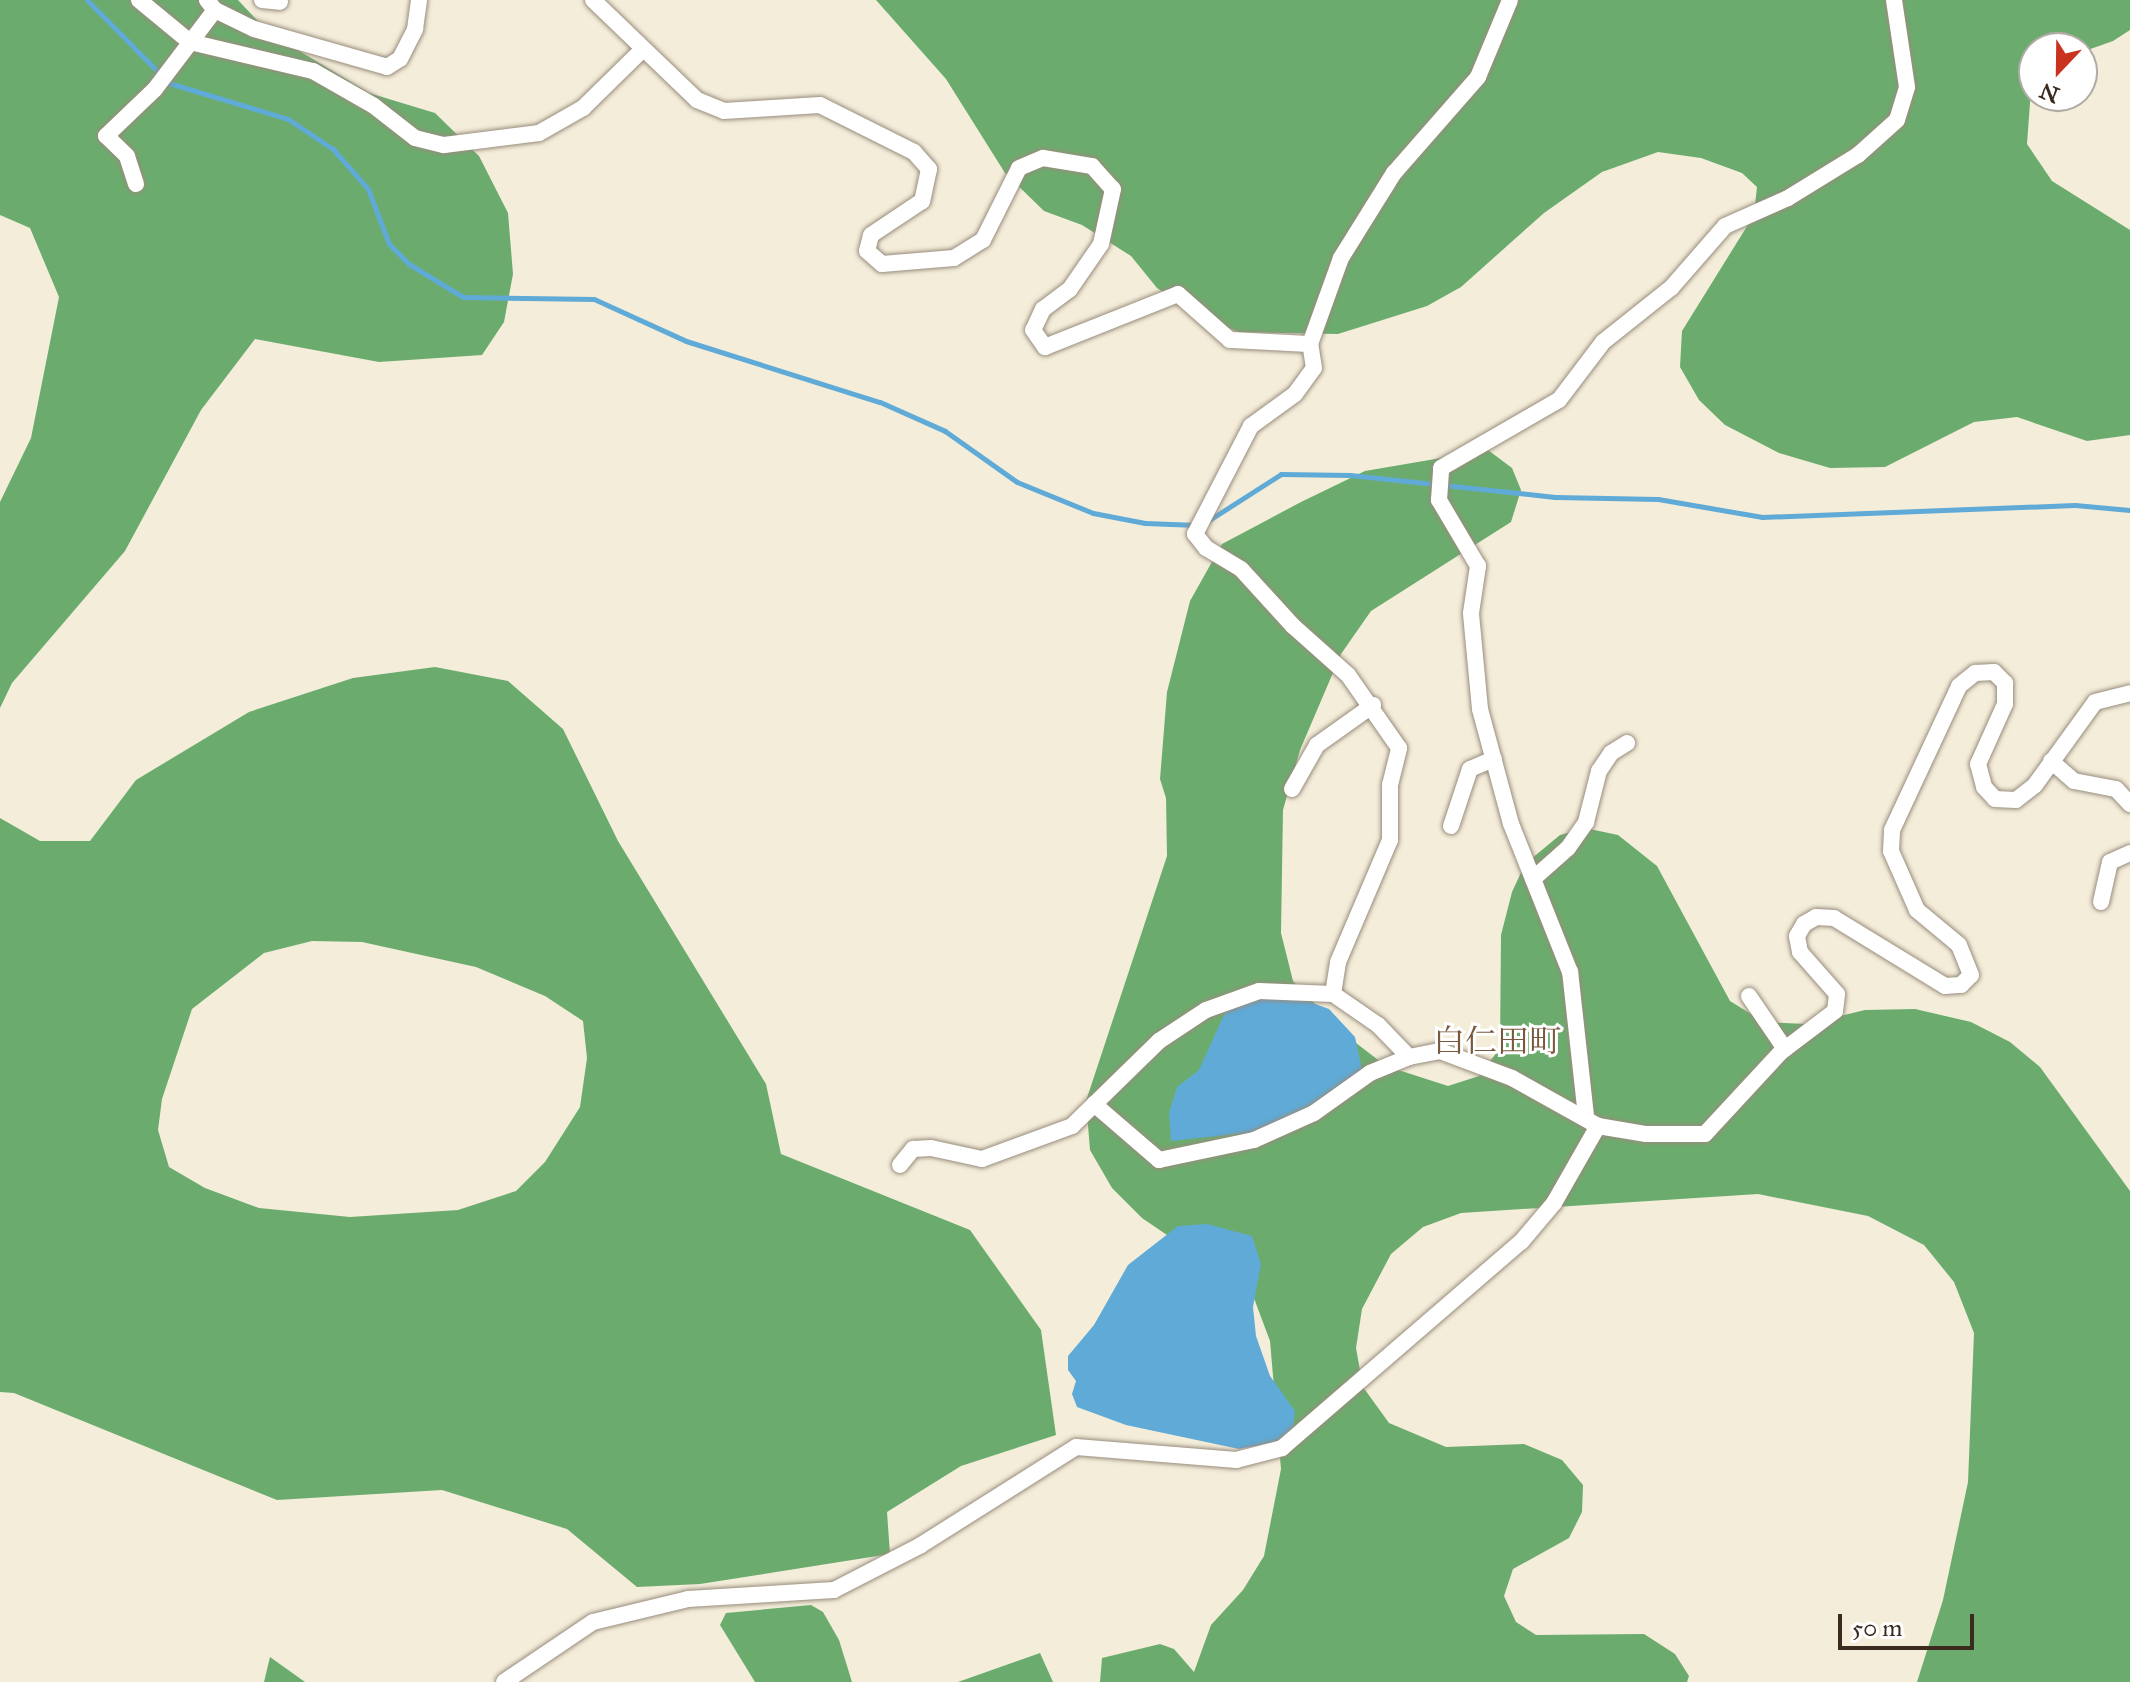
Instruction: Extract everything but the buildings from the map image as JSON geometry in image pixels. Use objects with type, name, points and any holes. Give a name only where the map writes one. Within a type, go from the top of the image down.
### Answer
[{"type":"street","points":[[139,0],[190,42],[313,71],[374,106],[415,138],[444,145],[539,133],[583,108],[641,51]]},
{"type":"street","points":[[136,184],[127,156],[106,136],[155,89],[190,42],[211,5],[254,29],[387,67],[400,59],[415,29],[419,0]]},
{"type":"street","points":[[593,0],[641,51],[697,100],[724,111],[820,105],[914,152],[929,169],[922,201],[871,235],[867,251],[882,264],[954,258],[983,240],[1019,168],[1043,158],[1092,166],[1113,189],[1101,244],[1070,289],[1043,309],[1033,330],[1045,347],[1178,294],[1230,340],[1310,344]]},
{"type":"street","points":[[1333,994],[1338,962],[1390,840],[1390,785],[1399,748],[1373,705],[1241,569],[1206,548],[1195,534],[1251,426],[1295,394],[1314,368],[1310,344],[1341,258],[1394,173],[1478,77],[1510,0]]},
{"type":"street","points":[[504,1682],[593,1622],[688,1599],[834,1590],[921,1545],[1076,1447],[1236,1460],[1282,1448],[1521,1242],[1554,1203],[1592,1121],[1570,972],[1533,879],[1480,709],[1471,613],[1478,566],[1468,542],[1439,500],[1441,468],[1559,400],[1603,342],[1671,288],[1725,226],[1788,198],[1858,155],[1897,120],[1907,87],[1894,0]]},
{"type":"street","points":[[1094,1104],[1159,1160],[1254,1140],[1314,1113],[1370,1073],[1409,1057],[1440,1051],[1468,1059],[1592,1121],[1646,1134],[1705,1134],[1785,1049],[1835,1011],[1837,994],[1800,952],[1797,936],[1816,917],[1834,918],[1945,986],[1961,985],[1971,975],[1959,945],[1917,910],[1891,851],[1892,830],[1959,686],[1975,673],[1994,672],[2005,683],[2005,704],[1978,764],[1984,787],[1995,799],[2016,800],[2051,761],[2095,702],[2130,693]]},
{"type":"street","points":[[1292,789],[1317,745],[1373,705]]},
{"type":"street","points":[[1533,879],[1577,835],[1599,771],[1611,753],[1627,743]]},
{"type":"street","points":[[1451,826],[1470,769],[1494,759]]},
{"type":"street","points":[[2051,761],[2074,781],[2116,789],[2130,804]]},
{"type":"street","points":[[2101,902],[2110,862],[2130,853]]},
{"type":"street","points":[[900,1165],[913,1149],[931,1148],[982,1159],[1019,1149],[1072,1126],[1159,1041],[1206,1010],[1259,991],[1333,994],[1378,1025],[1409,1057]]},
{"type":"street","points":[[1749,996],[1785,1049]]},
{"type":"green space","points":[[0,0],[238,0],[268,32],[369,93],[435,113],[479,156],[508,213],[513,274],[504,322],[482,355],[379,362],[255,339],[201,410],[125,551],[12,683],[0,708],[0,502],[31,438],[59,297],[30,228],[0,215]]},
{"type":"green space","points":[[876,0],[2130,0],[2130,30],[2098,46],[2098,32],[2018,32],[2018,112],[2029,112],[2027,144],[2052,181],[2130,230],[2130,435],[2087,441],[2017,417],[1974,422],[1885,467],[1830,468],[1779,453],[1725,425],[1699,400],[1680,367],[1682,331],[1754,215],[1757,187],[1742,173],[1701,158],[1658,152],[1602,172],[1544,213],[1461,287],[1427,306],[1338,334],[1239,332],[1203,318],[1157,288],[1131,256],[1082,225],[1044,211],[1005,173],[946,79]]},
{"type":"green space","points":[[1488,450],[1512,468],[1521,490],[1511,522],[1371,611],[1341,654],[1300,750],[1283,810],[1281,933],[1293,981],[1343,1033],[1386,1066],[1448,1086],[1479,1076],[1500,1048],[1501,935],[1512,892],[1525,864],[1560,835],[1585,828],[1618,835],[1657,866],[1730,1001],[1764,1022],[1807,1024],[1865,1010],[1915,1009],[1971,1022],[2010,1042],[2040,1067],[2130,1191],[2130,1682],[1917,1682],[1943,1600],[1968,1482],[1974,1333],[1954,1282],[1924,1245],[1868,1216],[1758,1194],[1461,1213],[1423,1227],[1391,1254],[1362,1309],[1356,1348],[1363,1387],[1389,1423],[1446,1447],[1524,1444],[1562,1460],[1583,1485],[1582,1512],[1569,1538],[1513,1569],[1504,1596],[1516,1622],[1536,1635],[1644,1634],[1675,1654],[1689,1676],[1687,1682],[1100,1682],[1102,1658],[1160,1644],[1174,1649],[1194,1672],[1211,1625],[1243,1590],[1264,1556],[1281,1469],[1270,1341],[1252,1293],[1142,1218],[1112,1188],[1090,1150],[1086,1101],[1167,856],[1166,798],[1160,779],[1167,692],[1190,601],[1222,544],[1301,502],[1365,471]]},
{"type":"green space","points":[[435,667],[508,681],[563,729],[618,841],[766,1084],[781,1154],[970,1230],[1041,1330],[1056,1435],[961,1466],[887,1512],[890,1554],[700,1584],[637,1587],[567,1529],[442,1490],[277,1500],[14,1393],[0,1392],[0,818],[40,841],[90,841],[136,780],[249,712],[353,678]],"holes":[[[312,941],[362,942],[476,967],[545,996],[583,1021],[587,1058],[580,1107],[545,1162],[516,1191],[458,1210],[350,1217],[259,1208],[205,1188],[169,1167],[158,1130],[162,1099],[192,1009],[264,953]]]},
{"type":"green space","points":[[811,1605],[823,1612],[839,1640],[852,1682],[755,1682],[720,1625],[726,1613]]},
{"type":"green space","points":[[1040,1653],[1053,1682],[958,1682]]},
{"type":"green space","points":[[270,1657],[305,1682],[264,1682]]},
{"type":"water","points":[[1288,994],[1329,1009],[1355,1037],[1362,1069],[1334,1092],[1264,1131],[1171,1141],[1169,1113],[1177,1087],[1199,1070],[1228,1006]]},
{"type":"water","points":[[1207,1224],[1252,1236],[1261,1264],[1253,1307],[1256,1336],[1270,1376],[1295,1411],[1293,1428],[1276,1442],[1239,1449],[1126,1425],[1077,1407],[1072,1394],[1076,1381],[1068,1370],[1068,1356],[1094,1325],[1128,1265],[1178,1226]]},
{"type":"waterway","points":[[87,0],[169,83],[288,119],[333,149],[368,189],[389,244],[409,264],[463,297],[594,299],[686,341],[880,402],[945,431],[1017,482],[1093,513],[1145,523],[1197,525]]},
{"type":"waterway","points":[[1206,522],[1281,474],[1350,475],[1555,497],[1658,499],[1762,517],[2075,505],[2130,510]]},
{"type":"district","name":"白仁田町","points":[[1497,1042]]}]
